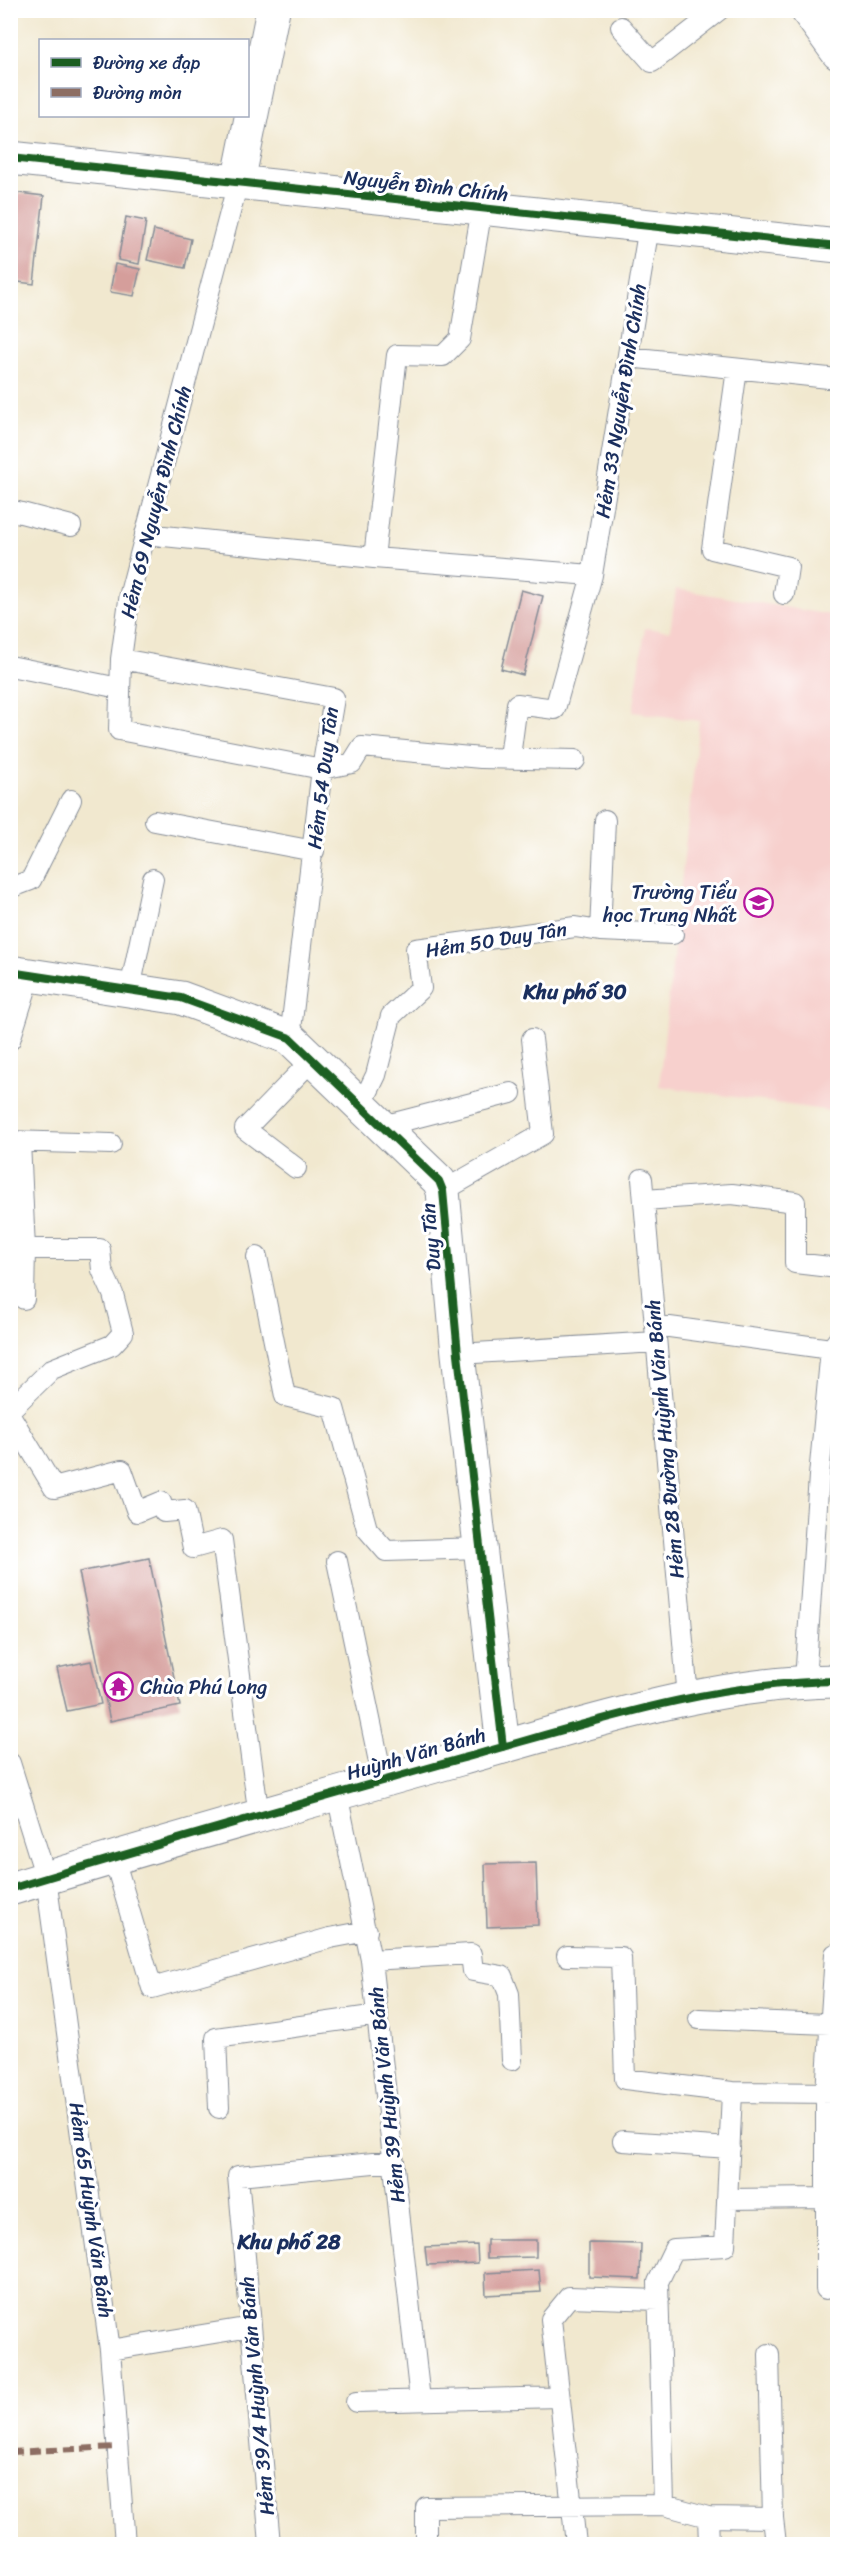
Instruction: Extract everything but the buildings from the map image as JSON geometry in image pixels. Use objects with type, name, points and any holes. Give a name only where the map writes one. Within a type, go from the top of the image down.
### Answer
[{"type":"street","points":[[238,182],[273,10]]},
{"type":"street","points":[[807,10],[837,53]]},
{"type":"street","name":"Nguyễn Đình Chính","points":[[10,158],[837,246]]},
{"type":"street","name":"Duy Tân","points":[[20,974],[181,998],[301,1048],[439,1181],[443,1191],[458,1354],[502,1747]]},
{"type":"street","name":"Huỳnh Văn Bánh","points":[[10,1889],[383,1780],[688,1698],[805,1681],[837,1681]]},
{"type":"lane","points":[[621,27],[652,62],[719,10]]},
{"type":"lane","name":"Hẻm 69 Nguyễn Đình Chính","points":[[238,182],[130,593],[121,659],[119,730],[322,769]]},
{"type":"lane","points":[[374,558],[397,355],[443,356],[460,339],[482,208]]},
{"type":"lane","name":"Hẻm 33 Nguyễn Đình Chính","points":[[510,757],[517,704],[555,709],[592,575],[649,226]]},
{"type":"lane","points":[[628,357],[837,380]]},
{"type":"lane","points":[[737,369],[712,549],[788,567],[784,594]]},
{"type":"lane","points":[[10,510],[71,526]]},
{"type":"lane","points":[[145,534],[374,558],[592,575]]},
{"type":"lane","name":"Hẻm 54 Duy Tân","points":[[121,659],[334,698],[322,769],[314,851],[301,1048]]},
{"type":"lane","points":[[10,666],[119,688]]},
{"type":"lane","points":[[322,769],[352,763],[362,747],[481,758],[575,760]]},
{"type":"lane","points":[[10,888],[30,880],[70,800]]},
{"type":"lane","points":[[600,931],[605,820]]},
{"type":"lane","points":[[155,821],[314,851]]},
{"type":"lane","points":[[130,989],[153,879]]},
{"type":"lane","name":"Hẻm 50 Duy Tân","points":[[372,1116],[376,1075],[391,1016],[421,988],[417,949],[574,927],[600,931],[673,934]]},
{"type":"lane","points":[[10,1040],[20,974]]},
{"type":"lane","points":[[443,1191],[543,1134],[532,1039]]},
{"type":"lane","points":[[296,1168],[245,1129],[301,1048]]},
{"type":"lane","points":[[372,1116],[511,1093]]},
{"type":"lane","points":[[24,1299],[25,1249],[15,1141],[111,1144]]},
{"type":"lane","name":"Hẻm 28 Đường Huỳnh Văn Bánh","points":[[642,1179],[688,1698]]},
{"type":"lane","points":[[644,1200],[732,1194],[795,1202],[795,1263],[837,1268]]},
{"type":"lane","points":[[10,1410],[51,1369],[112,1345],[123,1333],[113,1293],[102,1270],[100,1249],[25,1249]]},
{"type":"lane","points":[[257,1257],[285,1396],[334,1408],[367,1529],[386,1551],[480,1548]]},
{"type":"lane","points":[[458,1354],[655,1334],[834,1345],[818,1488],[805,1681]]},
{"type":"lane","points":[[10,1415],[54,1488],[122,1470],[137,1512],[161,1502],[165,1512],[185,1510],[193,1548],[222,1540],[259,1816]]},
{"type":"lane","points":[[337,1561],[383,1780]]},
{"type":"lane","name":"Hẻm 65 Huỳnh Văn Bánh","points":[[10,1763],[46,1878],[110,2350],[125,2544]]},
{"type":"lane","name":"Hẻm 39 Huỳnh Văn Bánh","points":[[337,1793],[367,1931],[371,1960],[420,2400]]},
{"type":"lane","points":[[114,1857],[152,1988],[330,1938],[367,1931]]},
{"type":"lane","points":[[371,1960],[471,1954],[473,1971],[502,1976],[509,1994],[512,2060]]},
{"type":"lane","points":[[826,2289],[825,2198],[832,2093],[830,2024],[835,1954]]},
{"type":"lane","points":[[567,1956],[621,1957],[625,2079],[732,2092],[832,2093]]},
{"type":"lane","points":[[219,2108],[216,2038],[378,2015]]},
{"type":"lane","points":[[699,2019],[830,2024]]},
{"type":"lane","points":[[664,2505],[658,2282],[674,2249],[724,2246],[732,2092]]},
{"type":"lane","points":[[623,2141],[730,2148]]},
{"type":"lane","name":"Hẻm 39/4 Huỳnh Văn Bánh","points":[[270,2544],[238,2176],[394,2161]]},
{"type":"lane","points":[[727,2199],[825,2198]]},
{"type":"lane","points":[[576,2544],[551,2319],[569,2297],[659,2300]]},
{"type":"lane","points":[[110,2350],[251,2327]]},
{"type":"lane","points":[[769,2354],[773,2518],[776,2544]]},
{"type":"lane","points":[[356,2402],[559,2397]]},
{"type":"lane","points":[[426,2544],[426,2507],[664,2505],[708,2517],[773,2518]]},
{"type":"lane","points":[[708,2517],[710,2544]]},
{"type":"shaded area","name":"Trường Tiểu học Trung Nhất","points":[[676,589],[837,616],[837,1112],[659,1086],[699,721],[633,712],[645,628],[670,631]]},
{"type":"marked path","points":[[10,2452],[117,2447]]},
{"type":"cycle path","points":[[10,158],[838,246]]},
{"type":"cycle path","points":[[10,972],[181,998],[290,1038],[439,1181],[443,1191],[458,1354],[503,1747]]},
{"type":"cycle path","points":[[10,1889],[291,1806],[647,1708],[742,1689],[790,1683],[838,1681]]},
{"type":"place","name":"Trường Tiểu học Trung Nhất","points":[[758,903]]},
{"type":"place","name":"Chùa Phú Long","points":[[119,1687]]},
{"type":"district","name":"Khu phố 30","points":[[575,992]]},
{"type":"district","name":"Khu phố 28","points":[[289,2242]]}]
